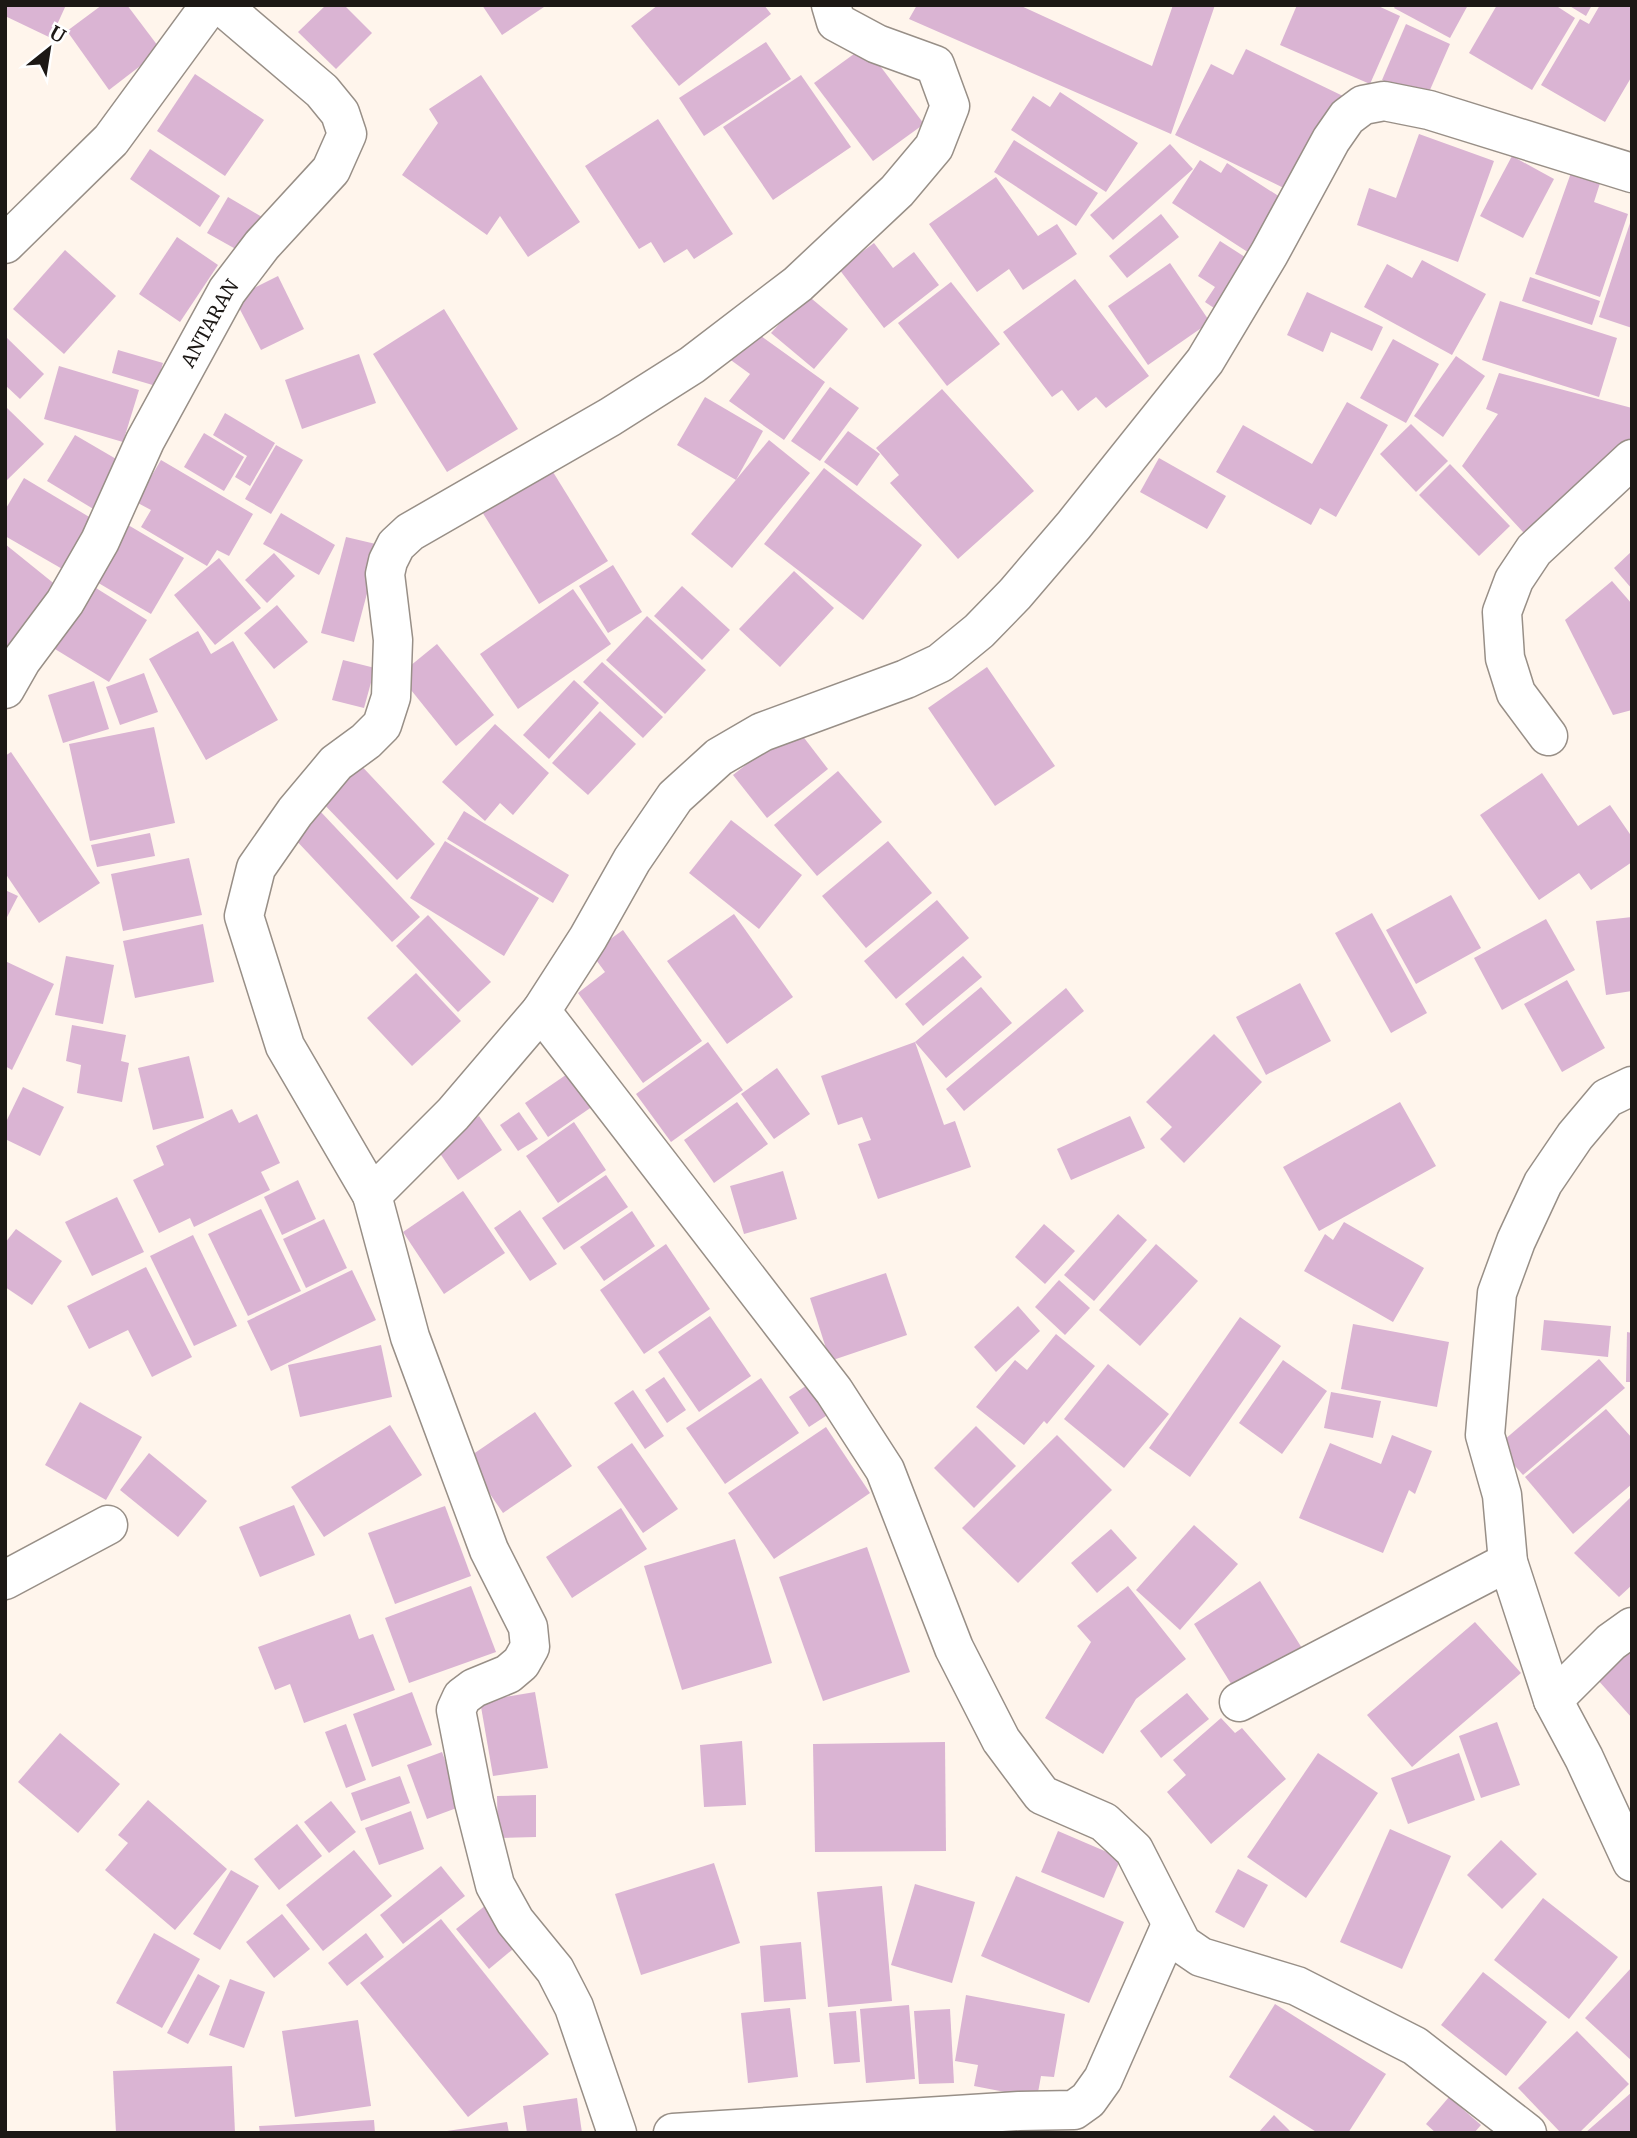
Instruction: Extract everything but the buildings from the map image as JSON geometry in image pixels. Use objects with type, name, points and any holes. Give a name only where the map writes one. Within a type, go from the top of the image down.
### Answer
[{"type":"street","points":[[5,244],[111,140],[210,5]]},
{"type":"street","name":"ANTARAN","points":[[5,689],[21,661],[65,602],[100,541],[145,441],[227,291],[262,245],[331,170],[347,134],[340,113],[321,91],[221,5]]},
{"type":"street","points":[[617,2133],[574,2007],[555,1970],[515,1920],[495,1885],[474,1801],[456,1710],[462,1697],[508,1674],[521,1663],[530,1647],[528,1627],[489,1550],[410,1337],[372,1195],[285,1046],[244,916],[256,868],[295,812],[336,763],[366,741],[382,725],[391,697],[393,640],[385,574],[396,545],[410,532],[610,417],[692,365],[798,284],[897,191],[934,147],[950,106],[935,65],[877,44],[836,22],[831,5]]},
{"type":"street","points":[[372,1195],[453,1114],[541,1011],[588,938],[632,860],[676,797],[719,757],[762,732],[906,679],[940,663],[979,631],[1015,594],[1074,525],[1205,361],[1269,254],[1331,140],[1347,117],[1363,105],[1384,101],[1429,110],[1632,173]]},
{"type":"street","points":[[1548,736],[1516,693],[1505,658],[1502,612],[1514,580],[1534,550],[1632,459]]},
{"type":"street","points":[[541,1011],[834,1391],[885,1470],[954,1648],[1001,1740],[1042,1795],[1104,1822],[1134,1850],[1182,1944],[1201,1957],[1297,1986],[1415,2046],[1527,2133]]},
{"type":"street","points":[[1632,1086],[1607,1098],[1575,1136],[1544,1183],[1516,1241],[1497,1293],[1485,1435],[1502,1495],[1508,1562],[1553,1700],[1584,1758],[1632,1862]]},
{"type":"street","points":[[5,1580],[108,1525]]},
{"type":"street","points":[[1239,1702],[1508,1562]]},
{"type":"street","points":[[1553,1700],[1611,1642],[1632,1627]]},
{"type":"street","points":[[673,2133],[1019,2111],[1074,2110],[1088,2100],[1103,2079],[1171,1925]]}]
